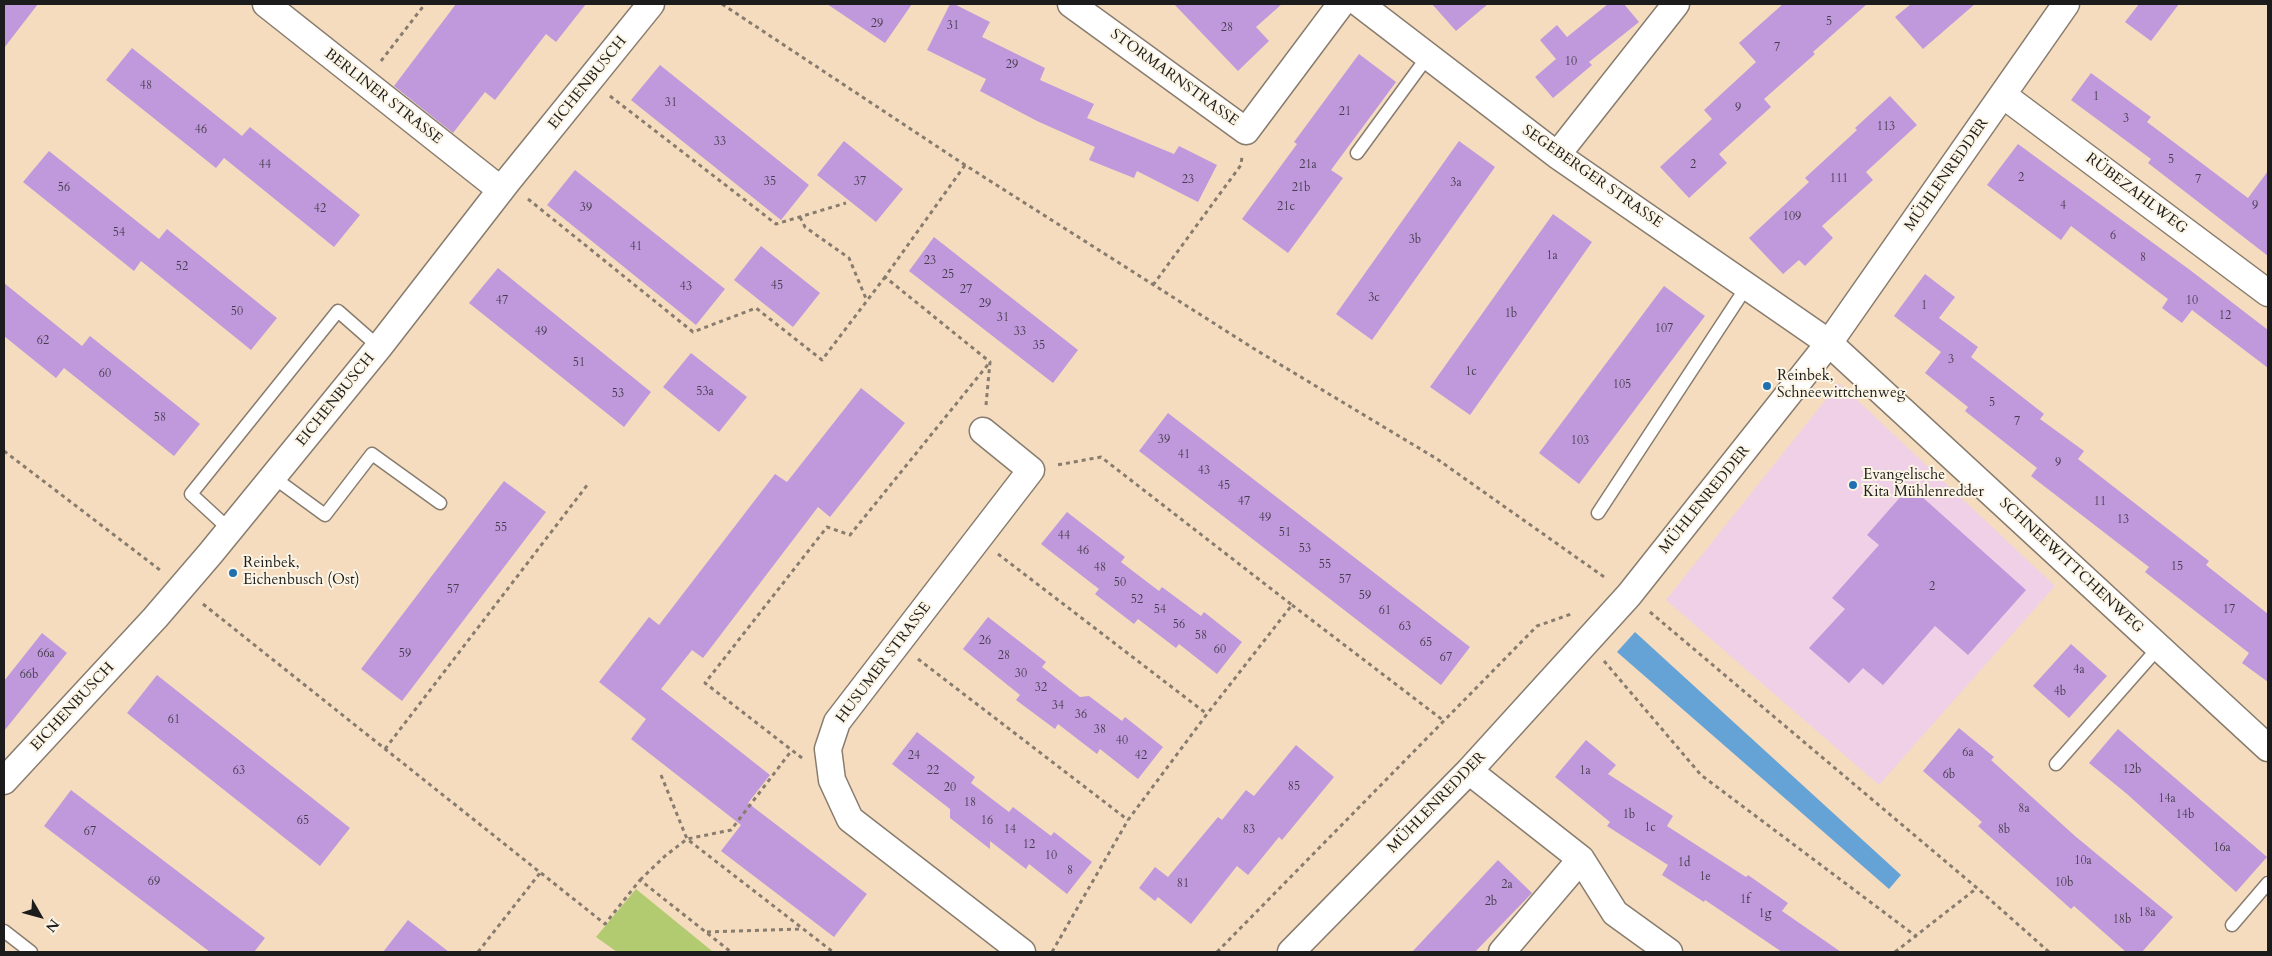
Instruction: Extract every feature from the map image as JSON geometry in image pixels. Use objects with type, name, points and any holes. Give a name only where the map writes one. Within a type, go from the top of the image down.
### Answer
[{"type":"street","name":"BERLINER STRASSE","points":[[266,4],[365,82],[504,186]]},
{"type":"street","name":"EICHENBUSCH","points":[[4,781],[182,587],[379,348],[504,186],[651,4]]},
{"type":"street","name":"STORMARNSTRASSE","points":[[1071,4],[1246,131],[1341,4]]},
{"type":"street","name":"SEGEBERGER STRASSE","points":[[1360,4],[1557,155],[1829,343]]},
{"type":"street","points":[[1557,155],[1676,4]]},
{"type":"street","name":"MÜHLENREDDER","points":[[1291,952],[1469,771],[1629,594],[1829,343],[2066,4]]},
{"type":"street","name":"RÜBEZAHLWEG","points":[[2003,95],[2268,293]]},
{"type":"street","name":"SCHNEEWITTCHENWEG","points":[[1829,343],[2268,748]]},
{"type":"street","points":[[983,431],[1030,470]]},
{"type":"street","name":"HUSUMER STRASSE","points":[[1022,952],[850,819],[832,780],[828,749],[837,722],[1030,470]]},
{"type":"street","points":[[1469,771],[1581,859],[1615,914],[1669,952]]},
{"type":"street","points":[[1502,952],[1581,859]]},
{"type":"lane","points":[[1357,153],[1428,56]]},
{"type":"lane","points":[[1598,513],[1747,286]]},
{"type":"lane","points":[[229,529],[191,494],[338,311],[379,348]]},
{"type":"lane","points":[[274,476],[325,515],[372,454],[440,504]]},
{"type":"lane","points":[[2056,764],[2158,647]]},
{"type":"lane","points":[[2232,924],[2268,883]]},
{"type":"lane","points":[[4,931],[30,952]]},
{"type":"path","points":[[365,82],[425,4]]},
{"type":"path","points":[[722,4],[965,165],[1153,285],[1256,350],[1437,459],[1629,594],[2049,952]]},
{"type":"path","points":[[590,80],[776,224],[846,203]]},
{"type":"path","points":[[1153,285],[1241,165],[1246,131]]},
{"type":"path","points":[[504,186],[693,332],[756,308],[822,360],[885,277],[965,165]]},
{"type":"path","points":[[800,218],[805,227],[850,258],[867,301]]},
{"type":"path","points":[[885,277],[990,362]]},
{"type":"path","points":[[983,431],[990,362]]},
{"type":"path","points":[[832,780],[705,683],[827,527],[850,535],[990,362]]},
{"type":"path","points":[[4,451],[182,587],[605,924],[640,880],[665,856],[687,839],[731,830],[792,750]]},
{"type":"path","points":[[1030,470],[1101,457],[1444,721]]},
{"type":"path","points":[[385,749],[588,484]]},
{"type":"path","points":[[978,538],[1207,714]]},
{"type":"path","points":[[1052,952],[1128,820],[1292,605]]},
{"type":"path","points":[[1217,952],[1538,626],[1583,610]]},
{"type":"path","points":[[1588,641],[1701,776],[1917,937]]},
{"type":"path","points":[[898,643],[1128,820]]},
{"type":"path","points":[[661,775],[687,839],[832,952]]},
{"type":"path","points":[[478,952],[540,872]]},
{"type":"path","points":[[640,880],[731,952]]},
{"type":"path","points":[[1895,952],[1917,937],[1976,888]]},
{"type":"path","points":[[706,932],[802,929]]},
{"type":"shaded area","name":"Evangelische Kita Mühlenredder","points":[[1839,383],[2055,586],[1879,785],[1666,600]]},
{"type":"green space","points":[[636,889],[712,951],[617,952],[596,937]]},
{"type":"water","points":[[1635,632],[1901,875],[1889,889],[1617,652]]},
{"type":"building","points":[[4,4],[38,4],[4,48]]},
{"type":"building","points":[[456,4],[586,4],[556,42],[546,34],[495,100],[485,92],[453,133],[394,86]]},
{"type":"building","points":[[827,4],[912,4],[885,43]]},
{"type":"building","points":[[950,4],[954,4],[990,22],[982,37],[1045,68],[1040,80],[1094,104],[1087,118],[1174,154],[1179,146],[1217,165],[1198,202],[1137,171],[1134,178],[1089,160],[1095,147],[1037,121],[980,91],[986,79],[927,50]]},
{"type":"building","points":[[1174,4],[1282,4],[1256,27],[1269,41],[1238,71]]},
{"type":"building","points":[[1432,4],[1488,4],[1456,31]]},
{"type":"building","points":[[1608,4],[1624,4],[1639,22],[1589,62],[1592,65],[1553,98],[1535,77],[1556,59],[1540,40],[1557,25],[1567,37]]},
{"type":"building","points":[[1783,4],[1867,4],[1764,99],[1771,107],[1719,154],[1727,163],[1689,198],[1660,167],[1712,119],[1704,110],[1756,62],[1739,43]]},
{"type":"building","points":[[1911,4],[1975,4],[1923,49],[1895,17]]},
{"type":"building","points":[[2139,4],[2179,4],[2151,41],[2125,22]]},
{"type":"building","points":[[132,48],[242,136],[250,127],[360,215],[334,247],[224,158],[216,168],[106,80]]},
{"type":"building","points":[[1359,54],[1396,82],[1331,170],[1343,178],[1288,253],[1242,219],[1297,144],[1294,142]]},
{"type":"building","points":[[660,65],[809,185],[781,220],[631,100]]},
{"type":"building","points":[[2091,73],[2151,117],[2147,122],[2248,198],[2268,171],[2268,256],[2148,163],[2151,159],[2071,100]]},
{"type":"building","points":[[1890,96],[1917,125],[1866,172],[1873,180],[1822,226],[1833,238],[1805,266],[1799,260],[1783,274],[1749,238],[1809,182],[1805,178],[1857,130],[1855,128]]},
{"type":"building","points":[[844,141],[903,189],[876,222],[817,175]]},
{"type":"building","points":[[1459,141],[1495,167],[1372,340],[1336,314]]},
{"type":"building","points":[[2018,144],[2190,270],[2268,330],[2268,368],[2192,310],[2182,323],[2162,308],[2168,299],[2071,226],[2061,240],[1987,185]]},
{"type":"building","points":[[49,151],[159,239],[167,229],[277,318],[251,350],[141,261],[134,271],[23,182]]},
{"type":"building","points":[[575,170],[725,289],[696,325],[547,205]]},
{"type":"building","points":[[1553,214],[1592,242],[1470,415],[1430,387]]},
{"type":"building","points":[[934,237],[1078,350],[1053,383],[909,271]]},
{"type":"building","points":[[761,246],[820,293],[793,327],[734,280]]},
{"type":"building","points":[[498,268],[651,392],[624,427],[469,303]]},
{"type":"building","points":[[1925,274],[1955,297],[1939,318],[1978,347],[1971,357],[2044,414],[2040,419],[2084,451],[2078,459],[2209,561],[2206,565],[2268,614],[2268,682],[2242,663],[2249,653],[2145,572],[2149,567],[2031,476],[2037,468],[1965,411],[1968,407],[1925,373],[1941,352],[1894,316]]},
{"type":"building","points":[[4,283],[82,346],[90,336],[200,424],[174,456],[64,368],[56,378],[4,336]]},
{"type":"building","points":[[1664,286],[1705,316],[1579,484],[1539,453]]},
{"type":"building","points":[[691,353],[747,397],[719,432],[663,387]]},
{"type":"building","points":[[861,388],[905,423],[830,517],[818,507],[703,658],[692,650],[661,689],[770,775],[748,803],[867,894],[834,937],[721,851],[741,825],[631,739],[646,719],[599,682],[649,617],[659,625],[775,474],[787,482]]},
{"type":"building","points":[[1168,413],[1470,647],[1441,685],[1139,451]]},
{"type":"building","points":[[504,481],[546,512],[402,701],[361,669]]},
{"type":"building","points":[[1910,486],[2026,590],[1968,655],[1935,626],[1883,685],[1863,668],[1849,683],[1809,648],[1845,609],[1832,598],[1879,545],[1867,535]]},
{"type":"building","points":[[1067,512],[1125,557],[1121,562],[1159,591],[1162,587],[1201,616],[1204,612],[1242,642],[1217,674],[1179,644],[1176,648],[1138,619],[1134,624],[1095,594],[1099,589],[1041,544]]},
{"type":"building","points":[[988,617],[1046,662],[1042,667],[1080,697],[1089,696],[1122,721],[1125,717],[1163,747],[1138,779],[1100,749],[1097,754],[1058,724],[1055,729],[1016,700],[1020,695],[963,649]]},
{"type":"building","points":[[42,633],[67,653],[4,731],[4,681]]},
{"type":"building","points":[[2071,644],[2107,676],[2069,718],[2033,686]]},
{"type":"building","points":[[157,675],[350,828],[320,866],[127,713]]},
{"type":"building","points":[[1959,728],[1994,757],[1991,760],[2075,836],[2173,917],[2142,952],[2126,952],[2074,906],[2071,909],[1978,826],[1982,822],[1923,771]]},
{"type":"building","points":[[2118,729],[2267,857],[2236,892],[2127,794],[2089,763]]},
{"type":"building","points":[[917,732],[975,777],[971,783],[1009,812],[1013,807],[1051,836],[1054,832],[1092,862],[1067,894],[1029,864],[1026,869],[990,841],[990,849],[950,818],[950,809],[892,764]]},
{"type":"building","points":[[1586,740],[1616,765],[1608,774],[1673,816],[1667,826],[1746,877],[1748,875],[1788,903],[1782,911],[1841,952],[1782,952],[1705,900],[1704,902],[1662,875],[1668,865],[1607,826],[1610,822],[1555,777]]},
{"type":"building","points":[[1296,745],[1334,777],[1282,840],[1279,837],[1248,875],[1237,866],[1191,924],[1158,897],[1155,901],[1139,888],[1155,867],[1168,877],[1218,817],[1222,820],[1246,790],[1254,796]]},
{"type":"building","points":[[71,790],[265,938],[254,952],[210,952],[44,826]]},
{"type":"building","points":[[1498,860],[1532,893],[1475,952],[1412,952]]},
{"type":"building","points":[[408,920],[449,952],[383,952]]},
{"type":"place","name":"Reinbek, Schneewittchenweg","points":[[1767,386]]},
{"type":"place","name":"Evangelische Kita Mühlenredder","points":[[1853,485]]},
{"type":"place","name":"Reinbek, Eichenbusch (Ost)","points":[[233,573]]}]
